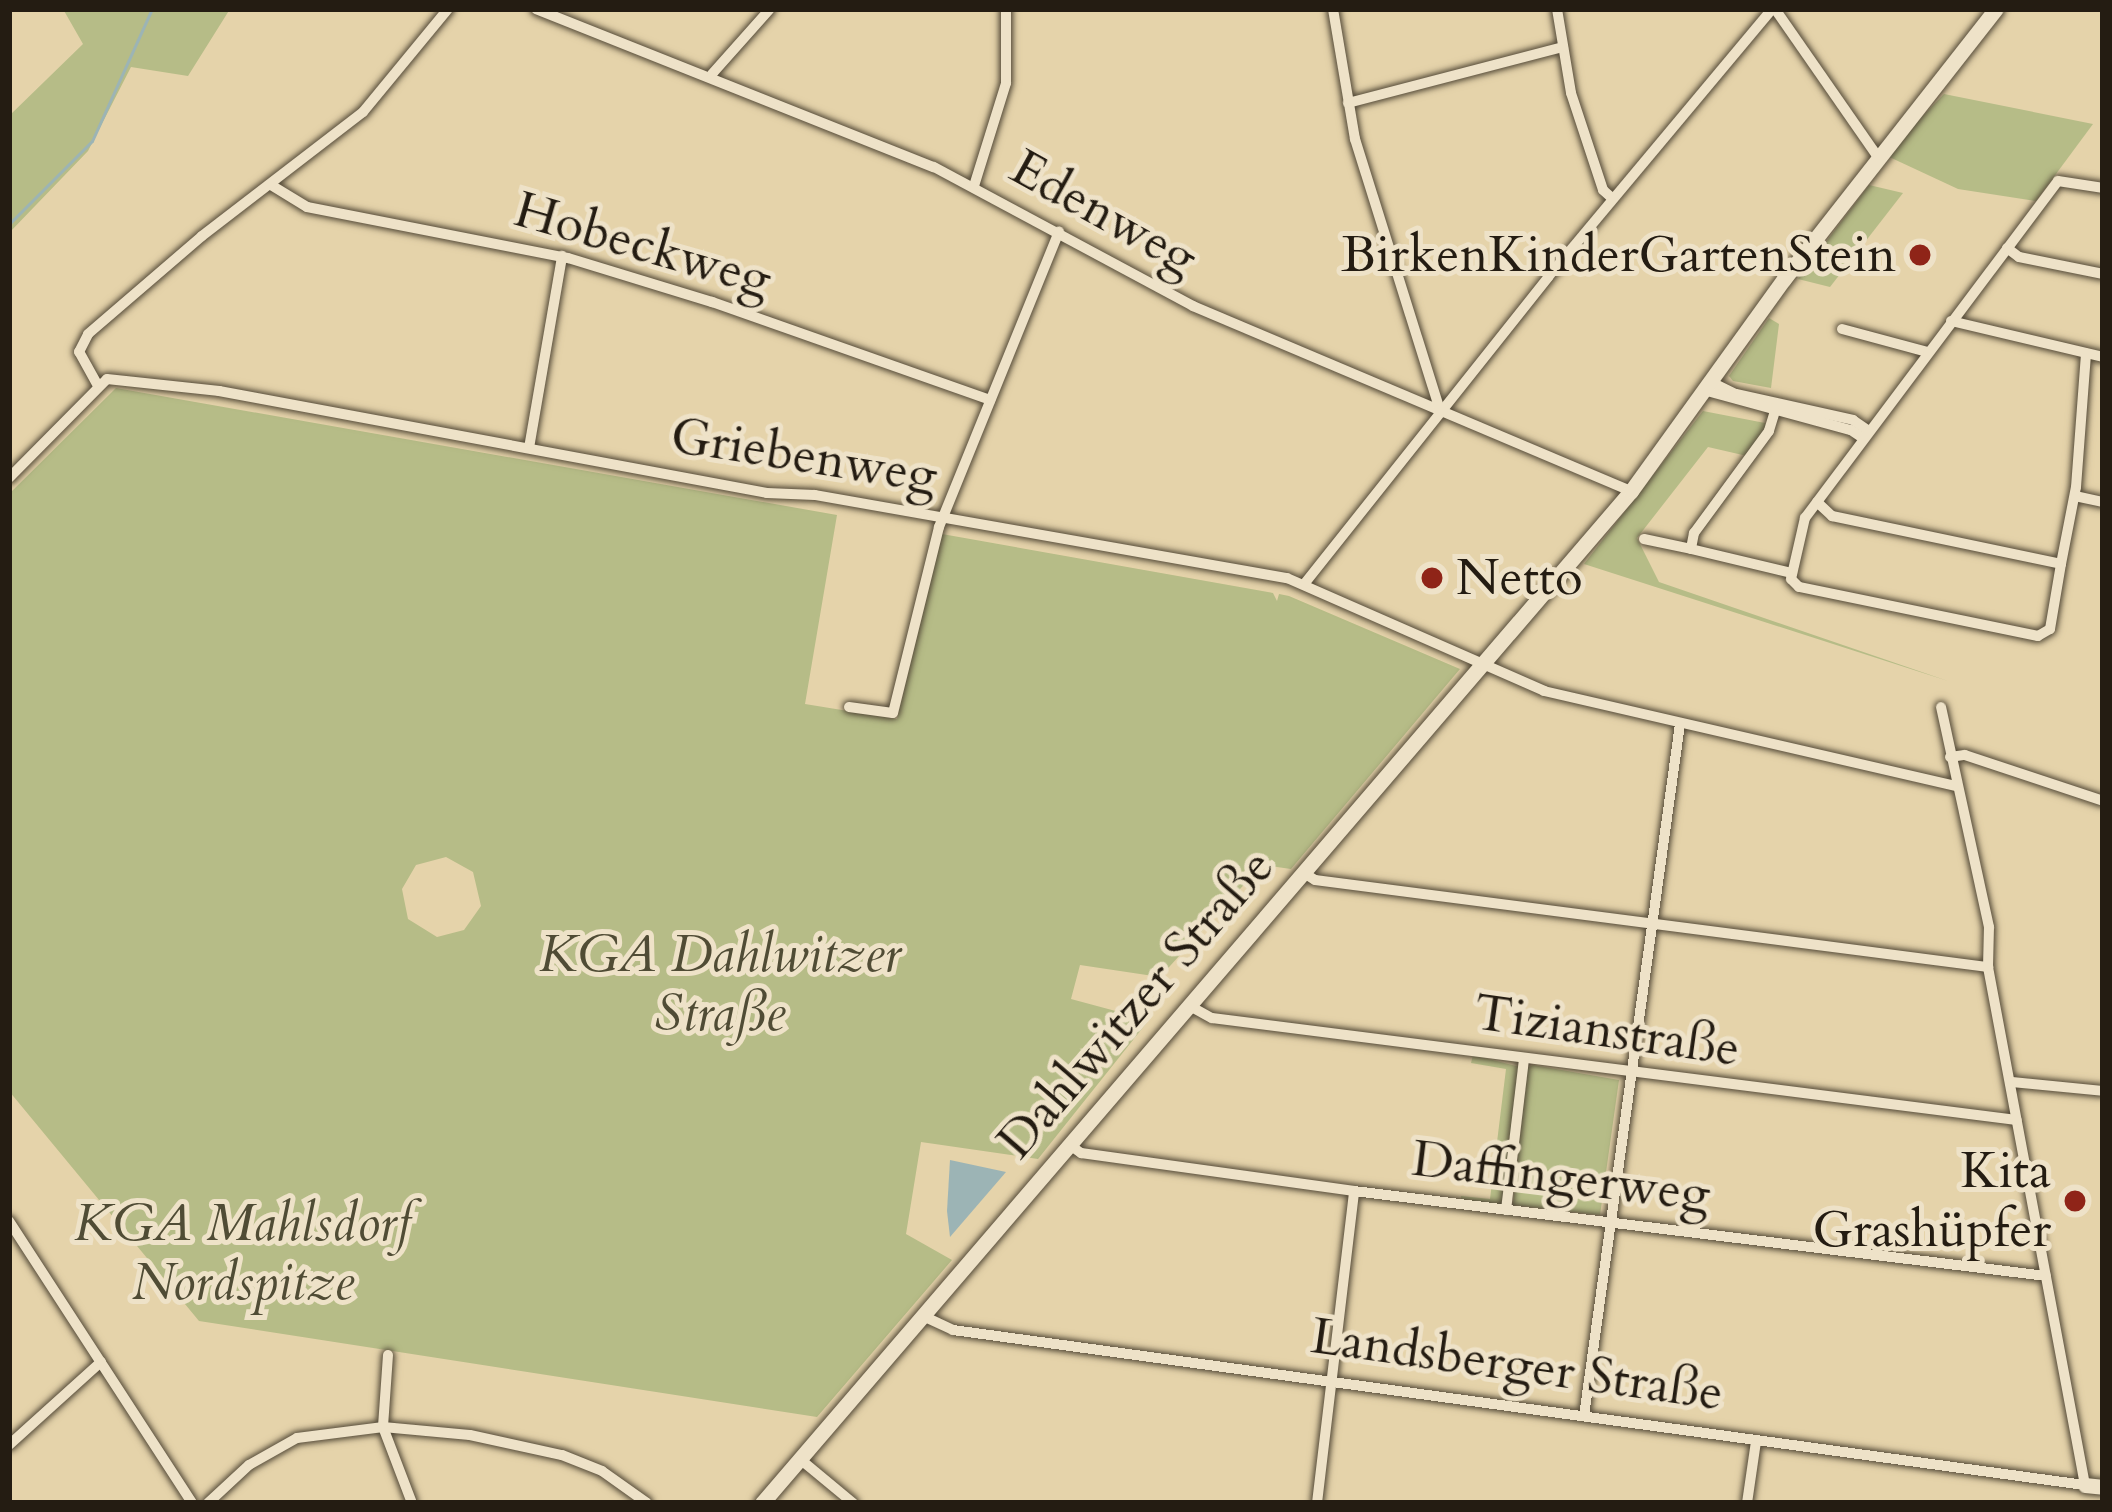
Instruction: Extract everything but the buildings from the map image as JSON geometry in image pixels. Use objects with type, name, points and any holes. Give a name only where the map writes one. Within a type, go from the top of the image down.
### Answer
[{"type":"main road","name":"Dahlwitzer Straße","points":[[762,1503],[1631,491],[1877,157],[1996,9]]},
{"type":"main road","name":"Landsberger Straße","points":[[2085,1485],[2103,1487]]},
{"type":"street","points":[[9,478],[97,384],[79,352],[88,334],[362,112],[399,74],[448,9]]},
{"type":"street","name":"Edenweg","points":[[536,9],[712,74],[974,186],[1193,306],[1631,491]]},
{"type":"street","points":[[712,74],[770,9]]},
{"type":"street","points":[[974,186],[1006,83],[1006,9]]},
{"type":"street","points":[[1333,9],[1365,175],[1440,410]]},
{"type":"street","points":[[1557,9],[1562,47],[1590,152],[1604,190],[1612,198]]},
{"type":"street","points":[[1305,583],[1612,198],[1773,9],[1877,157]]},
{"type":"street","points":[[1348,103],[1562,47]]},
{"type":"street","points":[[2086,353],[2074,496],[2050,629],[2038,637],[1799,587],[1792,573],[1804,518],[1927,352],[2058,181],[2103,188]]},
{"type":"street","name":"Hobeckweg","points":[[271,184],[307,207],[562,256],[712,302],[990,400]]},
{"type":"street","points":[[849,707],[892,713],[944,518],[1059,231]]},
{"type":"street","points":[[2008,248],[2019,256],[2103,274]]},
{"type":"street","points":[[529,448],[562,256]]},
{"type":"street","points":[[1951,321],[2103,357]]},
{"type":"street","points":[[1842,329],[1927,352]]},
{"type":"street","name":"Griebenweg","points":[[97,384],[121,377],[219,391],[767,493],[815,495],[1305,583],[1544,691],[1955,786]]},
{"type":"street","points":[[1710,387],[1775,411],[1866,434]]},
{"type":"street","points":[[1710,387],[1853,420],[1866,434]]},
{"type":"street","points":[[1690,549],[1694,532],[1769,431],[1775,411]]},
{"type":"street","points":[[2074,496],[2103,502]]},
{"type":"street","points":[[1817,502],[1832,516],[2061,564]]},
{"type":"street","points":[[1644,539],[1792,573]]},
{"type":"street","points":[[1941,706],[1989,927],[1988,968],[2085,1485]]},
{"type":"street","points":[[1584,1416],[1607,1220],[1680,724]]},
{"type":"street","points":[[1950,757],[1965,755],[2103,801]]},
{"type":"street","points":[[1304,873],[1315,880],[1988,968]]},
{"type":"street","name":"Tizianstraße","points":[[1190,1006],[1212,1018],[2017,1120]]},
{"type":"street","points":[[1507,1210],[1524,1060]]},
{"type":"street","points":[[2012,1082],[2103,1091]]},
{"type":"street","name":"Daffingerweg","points":[[1070,1144],[1081,1154],[1354,1192],[2046,1276]]},
{"type":"street","points":[[1317,1503],[1354,1192]]},
{"type":"street","points":[[9,1221],[192,1503]]},
{"type":"street","points":[[11,1251],[23,1243]]},
{"type":"street","name":"Landsberger Straße","points":[[922,1316],[953,1330],[2085,1485]]},
{"type":"street","points":[[388,1355],[383,1427],[412,1503]]},
{"type":"street","points":[[9,1445],[101,1362]]},
{"type":"street","points":[[208,1503],[278,1447],[326,1430],[383,1427],[470,1435],[562,1455],[602,1471],[646,1503]]},
{"type":"street","points":[[1747,1503],[1756,1441]]},
{"type":"street","points":[[800,1459],[853,1503]]},
{"type":"green space","points":[[63,9],[230,9],[188,76],[131,67],[88,151],[9,233],[9,116],[83,44]]},
{"type":"green space","points":[[1944,94],[2093,124],[2036,201],[1958,189],[1885,155]]},
{"type":"green space","points":[[1869,185],[1903,193],[1830,287],[1798,279]]},
{"type":"green space","points":[[1769,318],[1779,324],[1771,388],[1733,381],[1729,376]]},
{"type":"green space","name":"KGA Dahlwitzer Straße","points":[[116,388],[837,515],[805,704],[897,719],[942,534],[1273,593],[1277,601],[1279,594],[1289,596],[1460,669],[1291,869],[1249,863],[1242,876],[1250,878],[1160,977],[1080,965],[1071,999],[1149,1020],[1038,1159],[921,1142],[906,1234],[952,1260],[817,1417],[199,1321],[9,1091],[9,494]],"holes":[[[446,857],[473,872],[481,906],[464,930],[437,937],[408,919],[402,889],[416,865]]]},
{"type":"green space","points":[[1703,411],[1765,423],[1765,431],[1747,456],[1708,447],[1637,538],[1659,582],[1948,681],[1584,564]]},
{"type":"green space","points":[[1473,1055],[1520,1067],[1502,1205],[1461,1201],[1461,1196],[1490,1199],[1506,1069],[1471,1063]]},
{"type":"green space","points":[[1533,1065],[1619,1080],[1600,1215],[1513,1205],[1527,1068]]},
{"type":"water","points":[[950,1160],[1006,1172],[950,1237],[947,1211]]},
{"type":"waterway","points":[[9,224],[92,141],[152,9]]},
{"type":"place","name":"BirkenKinderGartenStein","points":[[1920,255]]},
{"type":"place","name":"Netto","points":[[1432,578]]},
{"type":"place","name":"Kita Grashüpfer","points":[[2075,1201]]},
{"type":"park label","name":"KGA Mahlsdorf Nordspitze","points":[[243,1254]]}]
